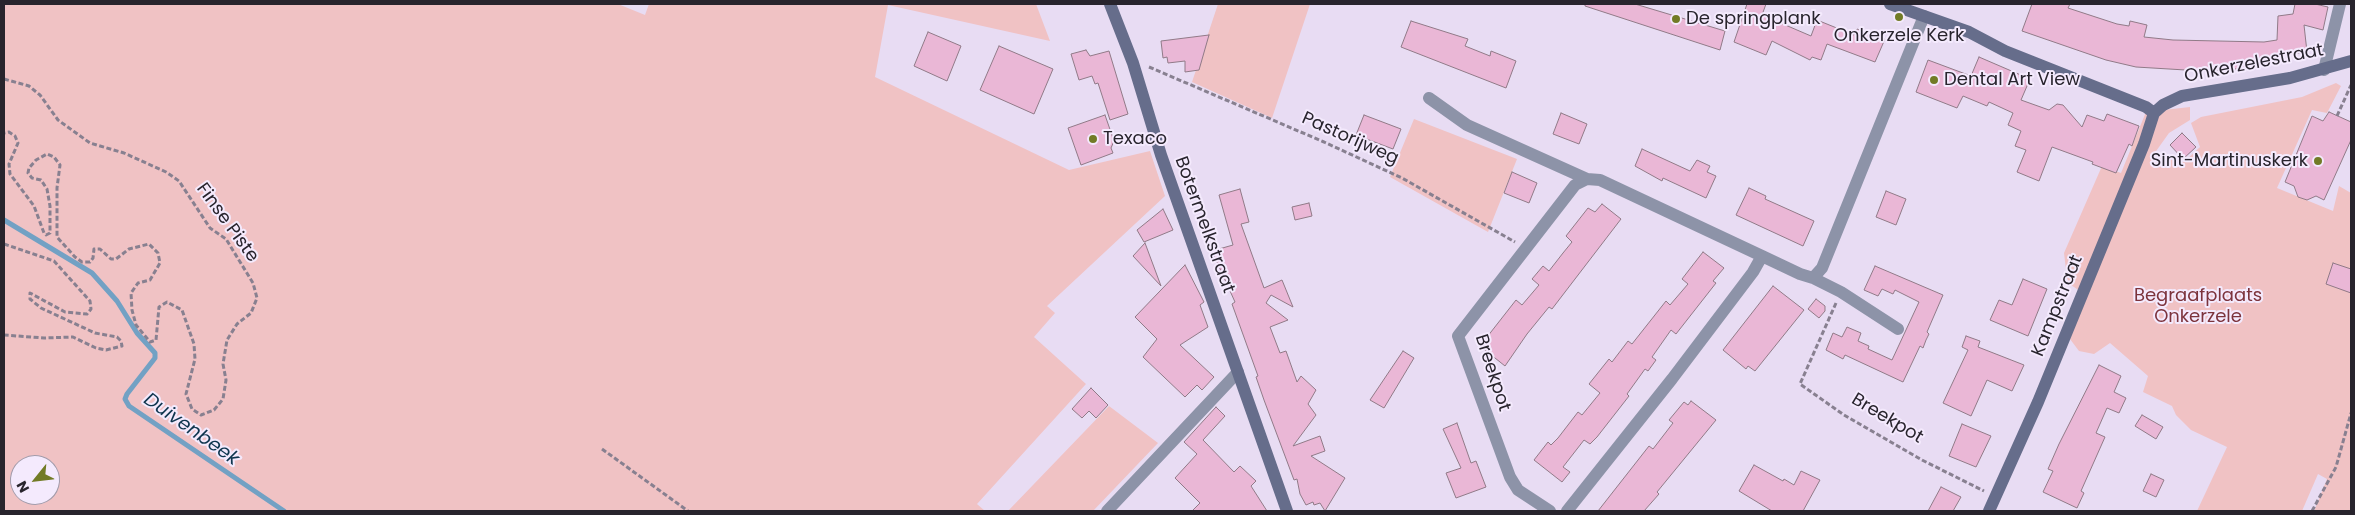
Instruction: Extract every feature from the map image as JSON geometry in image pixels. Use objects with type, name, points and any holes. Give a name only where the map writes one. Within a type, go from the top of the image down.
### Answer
[{"type":"street","name":"Botermelkstraat","points":[[1110,4],[1133,63],[1161,155],[1287,511]]},
{"type":"street","points":[[1890,4],[1968,32],[2005,51],[2146,107],[2154,113]]},
{"type":"street","points":[[2324,70],[2340,4]]},
{"type":"street","points":[[1814,278],[1822,268],[1924,16]]},
{"type":"street","name":"Onkerzelestraat","points":[[2154,113],[2163,105],[2182,96],[2235,88],[2324,70],[2351,61]]},
{"type":"street","points":[[1429,98],[1467,125],[1587,179],[1600,180],[1800,274],[1814,278],[1841,292],[1898,329]]},
{"type":"street","name":"Kampstraat","points":[[1989,511],[2038,402],[2144,144],[2154,113]]},
{"type":"street","name":"Breekpot","points":[[1550,511],[1518,490],[1510,477],[1458,336],[1575,185],[1587,179]]},
{"type":"street","points":[[1567,511],[1684,364],[1753,272],[1762,256]]},
{"type":"street","points":[[1107,511],[1238,372]]},
{"type":"path","name":"Pastorijweg","points":[[1155,69],[1402,178],[1526,248]]},
{"type":"path","name":"Finse Piste","points":[[4,79],[29,86],[40,95],[58,120],[90,143],[124,154],[166,172],[180,181],[210,228],[226,239],[253,283],[256,298],[251,313],[237,324],[227,340],[223,364],[226,380],[223,399],[214,410],[201,416],[192,409],[186,394],[195,359],[194,344],[182,310],[168,302],[159,307],[156,340],[150,342],[136,325],[132,310],[131,293],[138,283],[150,280],[160,263],[158,253],[149,244],[129,249],[116,259],[111,258],[100,249],[94,249],[93,258],[90,262],[82,262],[75,257],[57,237],[57,188],[60,165],[54,157],[47,154],[36,160],[28,173],[32,178],[41,180],[47,190],[50,206],[50,233],[46,235],[34,206],[10,174],[9,164],[18,143],[16,136],[9,132],[4,133]]},
{"type":"path","points":[[2337,116],[2351,85]]},
{"type":"path","points":[[4,244],[54,261],[90,301],[91,309],[87,314],[65,312],[30,293],[30,299],[41,308],[95,333],[117,337],[121,341],[122,346],[106,350],[96,348],[74,337],[44,338],[4,335]]},
{"type":"path","name":"Breekpot","points":[[1841,292],[1800,384],[1844,414],[1905,450],[1996,497]]},
{"type":"path","points":[[2312,511],[2336,467],[2351,413]]},
{"type":"path","points":[[602,449],[688,511]]},
{"type":"green space","points":[[4,4],[618,4],[645,15],[649,4],[1036,4],[1050,41],[888,5],[875,77],[1069,170],[1150,151],[1165,196],[1047,306],[1055,313],[1034,337],[1086,384],[977,504],[985,511],[4,511]]},
{"type":"green space","points":[[1218,4],[1310,4],[1272,118],[1192,82]]},
{"type":"green space","name":"Begraafplaats Onkerzele","points":[[2336,83],[2341,86],[2327,113],[2312,110],[2277,188],[2333,211],[2339,186],[2351,193],[2351,511],[2314,511],[2327,479],[2318,474],[2302,511],[2197,511],[2227,447],[2191,430],[2176,415],[2172,406],[2143,392],[2148,376],[2110,343],[2094,354],[2079,351],[2070,339],[2086,295],[2071,285],[2067,278],[2064,253],[2102,166],[2121,173],[2146,112],[2190,107],[2190,120],[2169,133],[2154,154],[2166,159],[2184,162],[2200,147],[2191,123],[2201,117],[2302,97]]},
{"type":"green space","points":[[1414,119],[1517,159],[1488,232],[1390,177]]},
{"type":"green space","points":[[1109,406],[1158,443],[1093,511],[1008,511]]},
{"type":"building","name":"De springplank","points":[[1585,4],[1635,4],[1725,31],[1720,50],[1585,6]]},
{"type":"building","points":[[1747,4],[1766,4],[1762,15],[1811,36],[1817,20],[1854,35],[1857,29],[1885,39],[1875,62],[1827,44],[1821,60],[1812,57],[1810,60],[1772,41],[1766,55],[1734,42]]},
{"type":"building","points":[[2032,4],[2070,4],[2068,8],[2117,24],[2129,26],[2130,21],[2147,25],[2144,37],[2173,40],[2264,42],[2277,40],[2278,16],[2293,14],[2295,4],[2315,4],[2328,7],[2323,30],[2304,25],[2307,52],[2252,59],[2253,68],[2202,71],[2136,67],[2106,60],[2022,31]]},
{"type":"building","points":[[1411,21],[1468,39],[1465,46],[1490,56],[1491,51],[1516,61],[1506,88],[1401,47]]},
{"type":"building","points":[[928,32],[961,46],[947,81],[914,66]]},
{"type":"building","points":[[1209,35],[1199,70],[1185,72],[1185,61],[1168,63],[1167,57],[1163,58],[1161,41]]},
{"type":"building","points":[[999,46],[1053,69],[1034,114],[980,90]]},
{"type":"building","points":[[1086,50],[1090,56],[1109,51],[1128,114],[1110,120],[1098,83],[1095,84],[1092,76],[1079,80],[1071,54]]},
{"type":"building","points":[[1979,57],[2030,79],[2021,100],[2049,110],[2057,104],[2063,105],[2082,127],[2087,115],[2104,121],[2107,114],[2139,126],[2132,146],[2129,144],[2116,173],[2092,164],[2093,162],[2052,147],[2039,181],[2017,172],[2026,150],[2015,146],[2021,131],[2008,125],[2013,113],[1989,102],[1987,106],[1963,96],[1957,108],[1916,92],[1928,60],[1971,76]]},
{"type":"building","name":"Sint-Martinuskerk","points":[[2329,112],[2351,122],[2351,140],[2324,200],[2316,196],[2307,200],[2298,197],[2294,186],[2285,182],[2312,116],[2323,121]]},
{"type":"building","points":[[1561,113],[1587,124],[1579,144],[1553,134]]},
{"type":"building","name":"Texaco","points":[[1105,115],[1114,141],[1111,148],[1113,153],[1081,165],[1068,128]]},
{"type":"building","points":[[1364,115],[1401,129],[1393,149],[1356,135]]},
{"type":"building","points":[[2182,133],[2196,147],[2183,159],[2170,145]]},
{"type":"building","points":[[1642,149],[1690,171],[1697,160],[1710,166],[1707,172],[1716,176],[1706,198],[1663,178],[1662,181],[1635,166]]},
{"type":"building","points":[[1512,172],[1537,183],[1529,203],[1504,193]]},
{"type":"building","points":[[1749,188],[1766,196],[1765,199],[1814,221],[1803,246],[1736,215]]},
{"type":"building","points":[[1240,189],[1249,222],[1241,224],[1264,288],[1282,280],[1293,307],[1271,295],[1266,303],[1288,320],[1270,327],[1280,353],[1286,351],[1297,382],[1301,376],[1316,390],[1308,404],[1316,415],[1293,446],[1320,436],[1325,451],[1311,456],[1345,478],[1325,511],[1320,503],[1314,505],[1313,502],[1306,505],[1300,494],[1297,479],[1294,480],[1256,377],[1258,376],[1232,304],[1235,302],[1212,251],[1233,245],[1219,195]]},
{"type":"building","points":[[1886,191],[1906,199],[1896,225],[1876,217]]},
{"type":"building","points":[[1309,203],[1312,216],[1295,220],[1292,207]]},
{"type":"building","points":[[1602,204],[1621,219],[1552,309],[1549,307],[1527,334],[1505,366],[1480,346],[1516,300],[1522,305],[1539,285],[1532,279],[1543,266],[1549,271],[1572,242],[1566,236],[1588,208],[1595,212]]},
{"type":"building","points":[[1163,209],[1173,230],[1144,242],[1137,230]]},
{"type":"building","points":[[1145,243],[1161,286],[1133,256]]},
{"type":"building","points":[[1703,252],[1724,268],[1713,281],[1716,283],[1676,334],[1671,330],[1652,357],[1656,360],[1648,371],[1645,369],[1627,394],[1629,396],[1597,437],[1590,444],[1584,440],[1563,467],[1570,472],[1562,482],[1534,460],[1548,442],[1551,445],[1578,412],[1582,415],[1600,393],[1589,384],[1609,359],[1612,362],[1628,341],[1632,344],[1666,301],[1670,305],[1688,284],[1682,279]]},
{"type":"building","points":[[2333,263],[2351,269],[2351,293],[2326,284]]},
{"type":"building","points":[[1185,265],[1204,302],[1200,305],[1208,327],[1180,345],[1214,377],[1202,390],[1197,385],[1185,397],[1143,357],[1157,339],[1135,317]]},
{"type":"building","points":[[1875,266],[1943,295],[1927,332],[1929,334],[1923,348],[1920,346],[1903,382],[1845,355],[1843,359],[1826,350],[1833,333],[1842,337],[1847,327],[1861,333],[1858,341],[1869,346],[1868,349],[1892,360],[1919,302],[1895,290],[1893,294],[1882,289],[1878,296],[1864,290]]},
{"type":"building","points":[[2023,279],[2047,289],[2028,336],[1990,320],[1999,300],[2012,305]]},
{"type":"building","points":[[1773,286],[1804,310],[1755,371],[1748,366],[1746,369],[1723,350]]},
{"type":"building","points":[[1816,299],[1825,306],[1825,311],[1819,318],[1808,309]]},
{"type":"building","points":[[1966,336],[1980,341],[1978,347],[2024,365],[2012,391],[1987,380],[1971,416],[1943,403],[1968,350],[1962,347]]},
{"type":"building","points":[[1403,351],[1414,358],[1384,408],[1370,400]]},
{"type":"building","points":[[2099,365],[2121,376],[2114,392],[2126,398],[2119,413],[2107,408],[2096,433],[2105,437],[2081,491],[2084,493],[2077,508],[2043,492],[2053,471],[2048,469],[2059,444]]},
{"type":"building","points":[[1091,388],[1108,405],[1096,418],[1089,411],[1082,418],[1072,409]]},
{"type":"building","points":[[1691,401],[1716,420],[1657,492],[1659,494],[1644,511],[1598,511],[1649,446],[1653,449],[1673,423],[1669,420],[1684,402],[1688,405]]},
{"type":"building","points":[[1216,407],[1225,416],[1203,440],[1234,472],[1240,466],[1256,481],[1251,486],[1267,511],[1192,511],[1200,503],[1175,478],[1197,454],[1184,442]]},
{"type":"building","points":[[2142,415],[2163,427],[2156,439],[2135,426]]},
{"type":"building","points":[[1457,423],[1471,463],[1476,461],[1486,487],[1456,498],[1446,473],[1461,468],[1443,429]]},
{"type":"building","points":[[1962,424],[1991,436],[1976,467],[1949,456]]},
{"type":"building","points":[[1754,465],[1794,485],[1801,471],[1820,480],[1803,511],[1772,511],[1739,491]]},
{"type":"building","points":[[2151,474],[2164,480],[2156,497],[2143,491]]},
{"type":"building","points":[[1941,487],[1961,497],[1953,511],[1928,511]]},
{"type":"waterway","name":"Duivenbeek","points":[[4,220],[92,273],[117,301],[137,333],[155,353],[155,358],[127,394],[125,399],[129,406],[284,511]]},
{"type":"place","name":"Onkerzele Kerk","points":[[1899,17]]},
{"type":"place","name":"De springplank","points":[[1676,19]]},
{"type":"place","name":"Dental Art View","points":[[1934,80]]},
{"type":"place","name":"Texaco","points":[[1093,139]]},
{"type":"place","name":"Sint-Martinuskerk","points":[[2318,161]]}]
